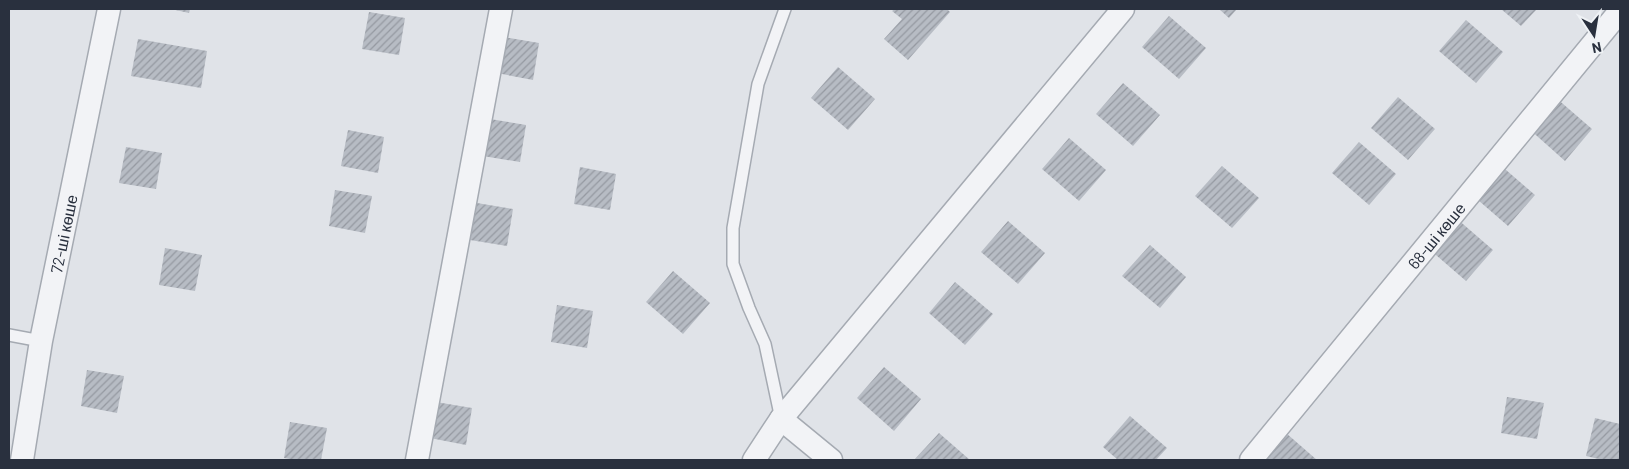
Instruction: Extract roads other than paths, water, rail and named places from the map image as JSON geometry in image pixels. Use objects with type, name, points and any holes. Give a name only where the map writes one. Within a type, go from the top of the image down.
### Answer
[{"type":"street","name":"72-ші көше","points":[[25,460],[42,341],[109,9]]},
{"type":"street","points":[[417,460],[501,9]]},
{"type":"street","points":[[754,460],[781,419],[1123,9]]},
{"type":"street","name":"68-ші көше","points":[[1252,460],[1620,11]]},
{"type":"street","points":[[781,419],[831,460]]},
{"type":"lane","points":[[781,419],[765,344],[733,264],[733,228],[758,84],[785,9]]},
{"type":"lane","points":[[9,335],[42,341]]}]
